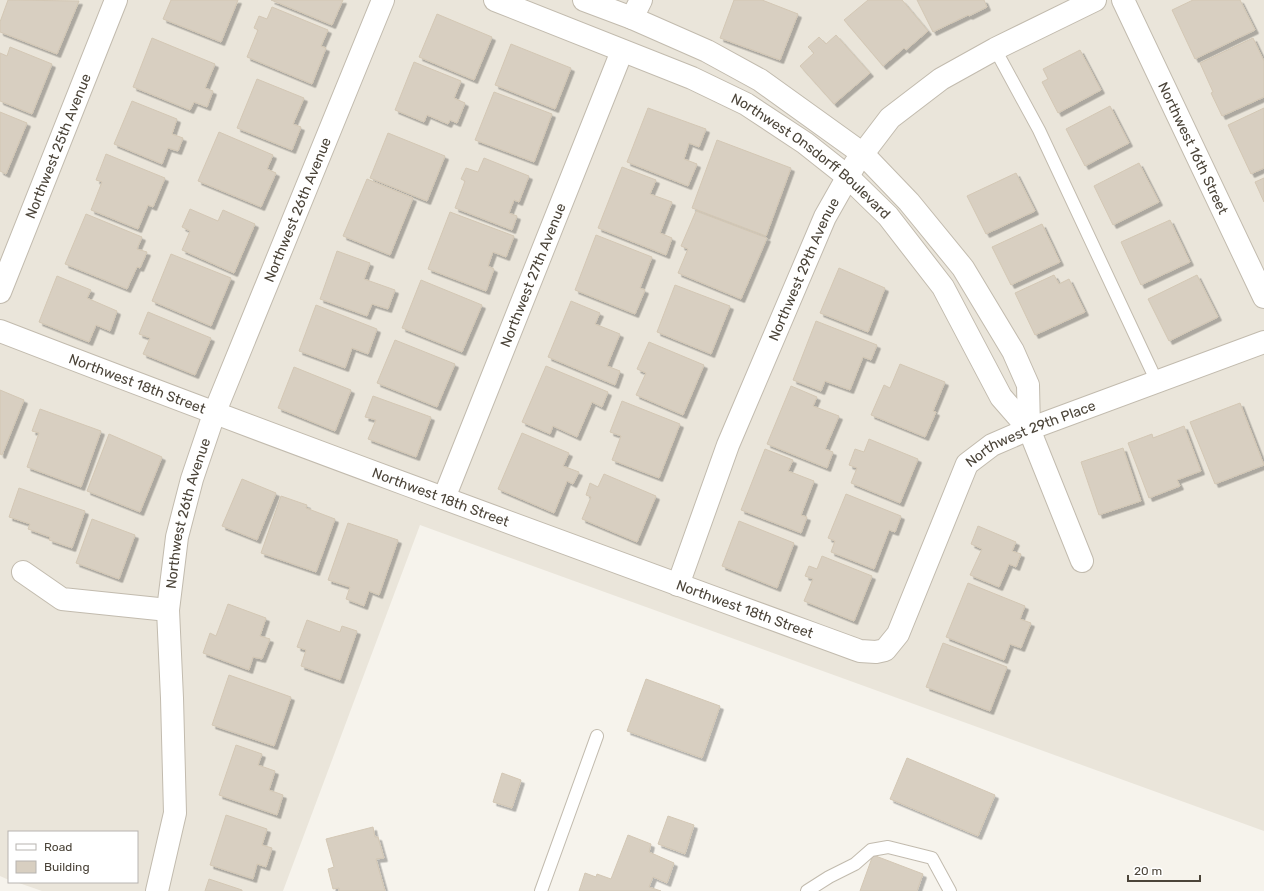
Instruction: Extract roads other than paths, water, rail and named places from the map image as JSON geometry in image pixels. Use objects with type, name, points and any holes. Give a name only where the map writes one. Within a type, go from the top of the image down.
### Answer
[{"type":"street","name":"Northwest 25th Avenue","points":[[0,292],[116,0]]},
{"type":"street","name":"Northwest 26th Avenue","points":[[157,891],[175,813],[168,610],[177,537],[192,479],[214,414],[383,0]]},
{"type":"street","name":"Northwest Onsdorff Boulevard","points":[[495,0],[692,78],[746,104],[805,143],[848,177],[888,216],[942,287],[1002,397],[1029,429],[1082,561]]},
{"type":"street","name":"Northwest Onsdorff Boulevard","points":[[584,0],[636,9],[760,80],[863,154],[909,202],[963,268],[971,281],[1013,351],[1028,385],[1029,429]]},
{"type":"street","name":"Northwest 29th Avenue","points":[[678,585],[728,445],[825,217],[863,154],[890,118],[941,79],[995,49],[1095,0]]},
{"type":"street","name":"Northwest 16th Street","points":[[1123,0],[1264,297]]},
{"type":"street","name":"Northwest 27th Avenue","points":[[444,498],[622,51]]},
{"type":"street","name":"Northwest 18th Street","points":[[0,331],[214,414],[860,651],[876,652],[885,650]]},
{"type":"street","name":"Northwest 29th Place","points":[[885,650],[898,634],[967,464],[992,445],[1029,429],[1264,342]]},
{"type":"street","points":[[23,572],[62,599],[168,610]]},
{"type":"lane","points":[[995,49],[1039,130],[1157,382]]},
{"type":"lane","points":[[541,891],[596,736]]},
{"type":"lane","points":[[807,891],[829,877],[855,864],[871,850],[888,847],[932,858],[950,891]]}]
